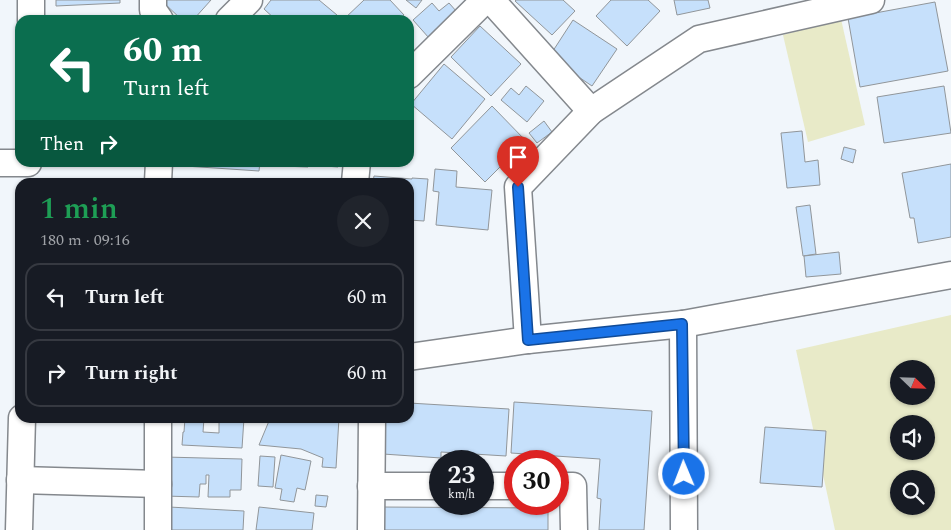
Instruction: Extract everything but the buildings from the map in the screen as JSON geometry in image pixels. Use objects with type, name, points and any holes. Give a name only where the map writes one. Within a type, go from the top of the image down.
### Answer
[{"type":"street","points":[[31,0],[31,15]]},
{"type":"street","points":[[153,0],[153,10],[156,15]]},
{"type":"street","points":[[234,15],[248,0]]},
{"type":"street","points":[[414,69],[485,0]]},
{"type":"street","points":[[491,0],[591,111]]},
{"type":"street","points":[[528,340],[518,187],[591,111],[699,39],[871,0]]},
{"type":"street","points":[[0,162],[15,163]]},
{"type":"street","points":[[414,356],[528,340],[682,324],[951,275]]},
{"type":"street","points":[[682,324],[684,530]]},
{"type":"street","points":[[19,530],[22,423]]},
{"type":"street","points":[[158,423],[158,530]]},
{"type":"street","points":[[370,530],[372,423]]},
{"type":"street","points":[[20,480],[158,484]]},
{"type":"street","points":[[371,486],[429,486]]},
{"type":"street","points":[[569,486],[572,486],[574,530]]},
{"type":"green space","points":[[841,19],[865,125],[808,142],[783,35]]},
{"type":"green space","points":[[951,315],[951,530],[835,530],[796,350]]},
{"type":"route","points":[[518,187],[528,340],[682,324],[684,474]]}]
